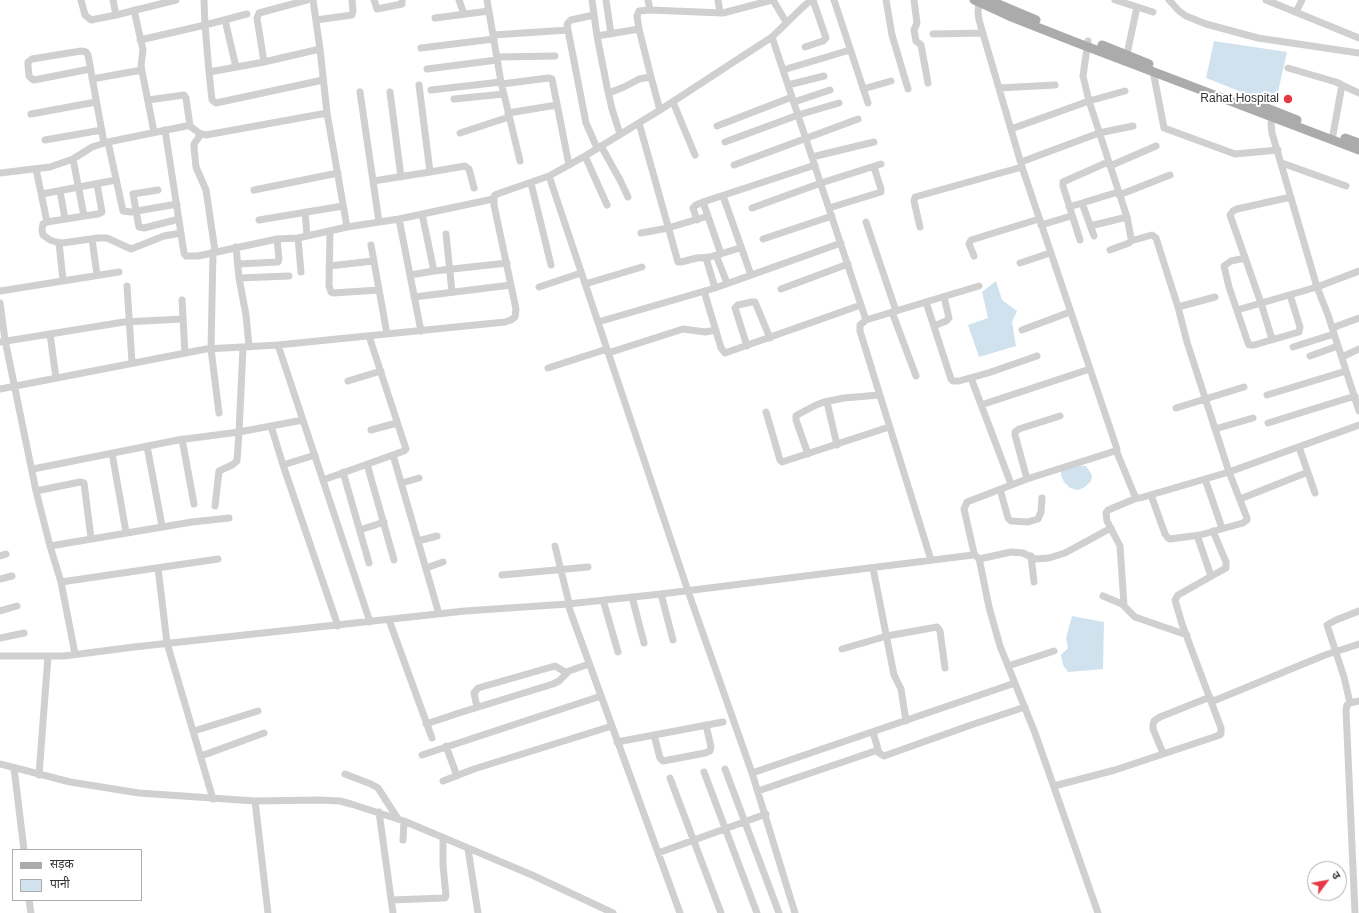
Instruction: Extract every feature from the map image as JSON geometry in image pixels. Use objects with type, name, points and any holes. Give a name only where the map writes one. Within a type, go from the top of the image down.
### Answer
[{"type":"main road","points":[[977,1],[1153,71],[1333,137],[1359,150]]},
{"type":"main road","points":[[995,1],[1055,31]]},
{"type":"main road","points":[[1088,44],[1127,54],[1273,114]]},
{"type":"main road","points":[[1333,137],[1359,143]]},
{"type":"street","points":[[81,0],[85,15],[91,20],[176,0]]},
{"type":"street","points":[[113,0],[116,15]]},
{"type":"street","points":[[204,0],[212,100],[216,103],[323,80]]},
{"type":"street","points":[[264,62],[257,18],[259,12],[307,0]]},
{"type":"street","points":[[313,0],[327,113],[347,227]]},
{"type":"street","points":[[316,20],[352,15],[352,0]]},
{"type":"street","points":[[374,0],[375,8],[377,9],[401,4],[402,0]]},
{"type":"street","points":[[459,0],[464,14]]},
{"type":"street","points":[[487,0],[508,115],[520,161]]},
{"type":"street","points":[[592,0],[597,36],[609,93],[620,134]]},
{"type":"street","points":[[606,0],[611,34]]},
{"type":"street","points":[[648,0],[650,10]]},
{"type":"street","points":[[718,0],[720,13]]},
{"type":"street","points":[[660,110],[639,29],[638,13],[650,10],[720,13],[772,0],[786,22]]},
{"type":"street","points":[[165,130],[184,253],[186,256],[198,256],[277,239],[298,238],[347,227],[399,219],[493,199],[497,194],[531,183],[569,165],[673,102],[772,37],[786,22],[813,0],[826,38],[823,41],[805,47]]},
{"type":"street","points":[[834,0],[868,103]]},
{"type":"street","points":[[886,0],[892,35],[908,89]]},
{"type":"street","points":[[914,0],[917,23],[915,28],[916,41],[921,45],[928,83]]},
{"type":"street","points":[[1115,0],[1152,12]]},
{"type":"street","points":[[1169,0],[1183,14],[1206,24],[1258,38],[1359,53]]},
{"type":"street","points":[[1266,0],[1359,38]]},
{"type":"street","points":[[1296,12],[1302,0]]},
{"type":"street","points":[[977,1],[982,33],[1021,164],[1117,448],[1116,450],[1136,498]]},
{"type":"street","points":[[1127,54],[1137,7]]},
{"type":"street","points":[[134,10],[143,50],[140,61],[154,132]]},
{"type":"street","points":[[435,18],[489,11]]},
{"type":"street","points":[[140,40],[247,14]]},
{"type":"street","points":[[594,16],[570,20],[568,23],[568,30],[586,123],[620,180],[628,197]]},
{"type":"street","points":[[225,20],[236,67]]},
{"type":"street","points":[[597,36],[639,29]]},
{"type":"street","points":[[421,48],[494,37],[568,30]]},
{"type":"street","points":[[933,34],[982,33]]},
{"type":"street","points":[[772,37],[866,320]]},
{"type":"street","points":[[1088,44],[1083,76],[1089,101],[1127,217],[1132,240]]},
{"type":"street","points":[[209,72],[264,62],[320,49]]},
{"type":"street","points":[[783,70],[850,50]]},
{"type":"street","points":[[90,69],[32,79],[29,76],[28,62],[32,59],[81,51],[86,52],[88,55],[102,130],[124,211],[135,211],[177,204]]},
{"type":"street","points":[[427,69],[497,59],[555,56]]},
{"type":"street","points":[[1288,68],[1336,82],[1359,93]]},
{"type":"street","points":[[92,79],[142,70]]},
{"type":"street","points":[[1153,71],[1164,128],[1235,154],[1278,150]]},
{"type":"street","points":[[788,85],[824,76]]},
{"type":"street","points":[[609,93],[639,79],[651,77]]},
{"type":"street","points":[[431,90],[552,79],[569,165]]},
{"type":"street","points":[[863,89],[891,81]]},
{"type":"street","points":[[999,88],[1055,84]]},
{"type":"street","points":[[419,85],[430,172]]},
{"type":"street","points":[[1333,137],[1342,85]]},
{"type":"street","points":[[717,126],[793,99],[830,90]]},
{"type":"street","points":[[1011,129],[1089,101],[1125,91]]},
{"type":"street","points":[[360,92],[379,222]]},
{"type":"street","points":[[390,92],[400,177]]},
{"type":"street","points":[[454,100],[504,94]]},
{"type":"street","points":[[148,100],[184,95],[186,98],[190,126],[199,133],[206,135],[327,113]]},
{"type":"street","points":[[31,114],[96,102]]},
{"type":"street","points":[[673,102],[695,155]]},
{"type":"street","points":[[725,142],[798,115],[839,103]]},
{"type":"street","points":[[460,133],[508,115],[557,105]]},
{"type":"street","points":[[1273,114],[1271,127],[1317,287],[1342,357],[1359,411]]},
{"type":"street","points":[[734,165],[805,137],[858,119]]},
{"type":"street","points":[[638,123],[678,262],[697,258],[706,258],[740,248]]},
{"type":"street","points":[[0,173],[50,167],[73,159],[92,147],[154,132],[190,126]]},
{"type":"street","points":[[920,227],[914,201],[915,197],[1021,164],[1099,133],[1133,126]]},
{"type":"street","points":[[45,140],[102,130]]},
{"type":"street","points":[[199,133],[199,137],[194,144],[196,167],[206,190],[214,252],[212,349],[219,413]]},
{"type":"street","points":[[812,157],[874,142]]},
{"type":"street","points":[[1080,240],[1071,216],[1063,182],[1156,146]]},
{"type":"street","points":[[585,156],[607,205]]},
{"type":"street","points":[[73,159],[84,216]]},
{"type":"street","points":[[752,208],[820,183],[881,164]]},
{"type":"street","points":[[1282,164],[1346,186]]},
{"type":"street","points":[[696,220],[693,208],[696,205],[814,165]]},
{"type":"street","points":[[373,182],[466,166],[469,169],[474,188]]},
{"type":"street","points":[[829,208],[881,192],[874,167]]},
{"type":"street","points":[[36,169],[47,222]]},
{"type":"street","points":[[254,190],[338,173]]},
{"type":"street","points":[[1069,207],[1118,193],[1170,175]]},
{"type":"street","points":[[548,176],[688,591],[758,790],[795,913]]},
{"type":"street","points":[[42,194],[116,180]]},
{"type":"street","points":[[531,183],[551,265]]},
{"type":"street","points":[[97,184],[102,212],[98,214],[47,222],[42,226],[43,235],[50,240],[59,243],[107,238],[131,249],[164,236],[181,233]]},
{"type":"street","points":[[158,190],[133,194],[138,224],[141,228],[179,219]]},
{"type":"street","points":[[60,191],[65,219]]},
{"type":"street","points":[[723,196],[740,248],[751,275]]},
{"type":"street","points":[[1272,339],[1230,215],[1237,209],[1291,197]]},
{"type":"street","points":[[0,389],[212,349],[278,345],[505,322],[511,320],[514,317],[516,309],[493,199]]},
{"type":"street","points":[[704,202],[727,283]]},
{"type":"street","points":[[1082,203],[1094,236]]},
{"type":"street","points":[[259,220],[343,206]]},
{"type":"street","points":[[305,212],[307,236]]},
{"type":"street","points":[[422,214],[434,271]]},
{"type":"street","points":[[641,233],[668,228],[708,216]]},
{"type":"street","points":[[763,239],[832,216]]},
{"type":"street","points":[[974,256],[969,244],[971,240],[1040,222],[1071,216]]},
{"type":"street","points":[[1090,226],[1127,217]]},
{"type":"street","points":[[399,219],[421,331]]},
{"type":"street","points":[[866,222],[916,376]]},
{"type":"street","points":[[330,231],[329,290],[333,293],[379,290]]},
{"type":"street","points":[[446,234],[451,269],[452,292]]},
{"type":"street","points":[[1110,250],[1129,243],[1132,240],[1150,235],[1155,236],[1228,472],[1248,518],[1243,523],[1198,536],[1168,538],[1165,534],[1151,495]]},
{"type":"street","points":[[298,238],[301,272]]},
{"type":"street","points":[[92,239],[97,275]]},
{"type":"street","points":[[238,264],[278,262],[280,259],[277,239]]},
{"type":"street","points":[[59,243],[63,280]]},
{"type":"street","points":[[598,322],[715,288],[841,243]]},
{"type":"street","points":[[371,245],[387,334]]},
{"type":"street","points":[[215,506],[219,471],[232,465],[238,458],[246,347],[246,316],[239,278],[236,247]]},
{"type":"street","points":[[1020,263],[1050,253]]},
{"type":"street","points":[[706,258],[715,288]]},
{"type":"street","points":[[1245,258],[1231,261],[1224,266],[1224,273],[1249,345],[1254,345],[1296,333],[1300,330],[1290,295]]},
{"type":"street","points":[[329,266],[374,261]]},
{"type":"street","points":[[410,276],[434,271],[506,263]]},
{"type":"street","points":[[781,289],[848,264]]},
{"type":"street","points":[[585,284],[642,267]]},
{"type":"street","points":[[1237,310],[1317,287],[1359,271]]},
{"type":"street","points":[[0,291],[119,272]]},
{"type":"street","points":[[539,287],[581,273]]},
{"type":"street","points":[[239,278],[289,276]]},
{"type":"street","points":[[414,297],[511,284]]},
{"type":"street","points":[[127,286],[132,363]]},
{"type":"street","points":[[931,560],[879,395],[860,331],[860,325],[866,320],[979,286]]},
{"type":"street","points":[[704,291],[721,348],[725,353],[861,306]]},
{"type":"street","points":[[934,326],[946,321],[949,318],[944,297]]},
{"type":"street","points":[[1178,307],[1215,297]]},
{"type":"street","points":[[182,300],[186,353]]},
{"type":"street","points":[[747,346],[735,308],[738,305],[755,302],[770,338]]},
{"type":"street","points":[[926,302],[951,379],[956,382],[1037,356]]},
{"type":"street","points":[[0,303],[3,341],[15,387],[33,469],[36,491],[61,582],[75,654]]},
{"type":"street","points":[[1022,330],[1070,312]]},
{"type":"street","points":[[1293,347],[1333,331],[1359,318]]},
{"type":"street","points":[[3,341],[130,322],[183,319]]},
{"type":"street","points":[[548,368],[683,329],[704,332],[716,330]]},
{"type":"street","points":[[50,334],[56,378]]},
{"type":"street","points":[[323,480],[406,449],[370,336]]},
{"type":"street","points":[[278,345],[370,622]]},
{"type":"street","points":[[1310,356],[1338,346]]},
{"type":"street","points":[[1342,357],[1359,349]]},
{"type":"street","points":[[981,405],[1090,369]]},
{"type":"street","points":[[348,381],[381,371]]},
{"type":"street","points":[[1267,395],[1346,371]]},
{"type":"street","points":[[971,378],[1012,484]]},
{"type":"street","points":[[1176,408],[1244,387]]},
{"type":"street","points":[[808,454],[796,420],[796,416],[816,405],[827,402],[844,398],[879,395]]},
{"type":"street","points":[[1268,423],[1355,396]]},
{"type":"street","points":[[827,402],[837,444]]},
{"type":"street","points":[[766,412],[780,462],[784,462],[889,427]]},
{"type":"street","points":[[1027,479],[1014,435],[1015,432],[1019,429],[1060,416]]},
{"type":"street","points":[[1215,430],[1253,418]]},
{"type":"street","points":[[33,469],[182,439],[239,432],[303,420]]},
{"type":"street","points":[[371,430],[397,422]]},
{"type":"street","points":[[1124,605],[1120,546],[1106,516],[1108,510],[1136,498],[1228,472],[1359,425]]},
{"type":"street","points":[[271,426],[338,626]]},
{"type":"street","points":[[182,439],[194,504]]},
{"type":"street","points":[[147,446],[162,526]]},
{"type":"street","points":[[1299,447],[1315,493]]},
{"type":"street","points":[[1098,913],[1054,786],[994,626],[964,509],[965,504],[970,500],[1000,490],[1012,484],[1116,450]]},
{"type":"street","points":[[112,453],[126,532]]},
{"type":"street","points":[[283,465],[315,454]]},
{"type":"street","points":[[393,455],[439,614]]},
{"type":"street","points":[[367,464],[394,560]]},
{"type":"street","points":[[343,472],[369,564]]},
{"type":"street","points":[[1240,498],[1308,472]]},
{"type":"street","points":[[402,483],[419,478]]},
{"type":"street","points":[[1205,479],[1222,528]]},
{"type":"street","points":[[36,491],[80,482],[84,484],[91,538]]},
{"type":"street","points":[[1000,490],[1008,518],[1011,521],[1028,522],[1038,519],[1042,512],[1042,498]]},
{"type":"street","points":[[50,546],[162,526],[210,519],[229,518]]},
{"type":"street","points":[[360,530],[384,522]]},
{"type":"street","points":[[0,656],[48,656],[75,654],[439,614],[661,594],[971,555],[976,557],[1011,552],[1023,553],[1036,558],[1049,558],[1064,553],[1111,528]]},
{"type":"street","points":[[1054,786],[1114,770],[1221,734],[1221,728],[1176,605],[1176,597],[1223,570],[1227,566],[1213,531]]},
{"type":"street","points":[[418,541],[437,536]]},
{"type":"street","points":[[1198,536],[1211,576]]},
{"type":"street","points":[[555,546],[569,603],[589,664],[680,913]]},
{"type":"street","points":[[1031,556],[1034,582]]},
{"type":"street","points":[[61,582],[218,559]]},
{"type":"street","points":[[426,568],[444,562]]},
{"type":"street","points":[[502,575],[588,567]]},
{"type":"street","points":[[158,568],[168,643],[213,799]]},
{"type":"street","points":[[873,568],[894,675],[901,689],[906,721]]},
{"type":"street","points":[[0,579],[12,576]]},
{"type":"street","points":[[661,594],[673,640]]},
{"type":"street","points":[[1103,596],[1124,605],[1135,617],[1187,635]]},
{"type":"street","points":[[632,597],[644,643]]},
{"type":"street","points":[[603,600],[618,652]]},
{"type":"street","points":[[0,611],[17,606]]},
{"type":"street","points":[[1350,703],[1344,677],[1327,625],[1359,611]]},
{"type":"street","points":[[389,620],[432,738]]},
{"type":"street","points":[[842,649],[887,636],[937,627],[940,631],[946,668]]},
{"type":"street","points":[[0,638],[24,633]]},
{"type":"street","points":[[1163,754],[1153,729],[1154,721],[1160,717],[1210,700],[1359,644]]},
{"type":"street","points":[[1008,666],[1054,651]]},
{"type":"street","points":[[40,775],[48,656]]},
{"type":"street","points":[[426,724],[553,684],[560,681],[567,673],[589,664]]},
{"type":"street","points":[[477,707],[474,693],[478,688],[555,666],[567,673]]},
{"type":"street","points":[[752,773],[1015,683]]},
{"type":"street","points":[[422,755],[601,696]]},
{"type":"street","points":[[1355,913],[1346,710],[1347,705],[1359,701]]},
{"type":"street","points":[[872,732],[878,750],[881,755],[884,756],[1025,707]]},
{"type":"street","points":[[194,731],[258,711]]},
{"type":"street","points":[[617,742],[723,722]]},
{"type":"street","points":[[654,735],[661,760],[667,761],[710,751],[711,748],[706,725]]},
{"type":"street","points":[[443,781],[474,769],[612,726]]},
{"type":"street","points":[[201,756],[264,733]]},
{"type":"street","points":[[446,746],[457,776]]},
{"type":"street","points":[[758,790],[878,750]]},
{"type":"street","points":[[0,764],[70,782],[139,794],[255,801],[340,801],[401,820],[532,876],[613,913]]},
{"type":"street","points":[[14,768],[24,849]]},
{"type":"street","points":[[725,769],[779,913]]},
{"type":"street","points":[[704,772],[757,913]]},
{"type":"street","points":[[345,774],[378,788],[401,820],[403,840]]},
{"type":"street","points":[[670,778],[721,913]]},
{"type":"street","points":[[255,801],[268,913]]},
{"type":"street","points":[[379,812],[393,913]]},
{"type":"street","points":[[658,853],[766,814]]},
{"type":"street","points":[[391,900],[445,898],[443,839]]},
{"type":"street","points":[[468,849],[478,913]]},
{"type":"street","points":[[29,901],[31,913]]},
{"type":"water","points":[[1214,41],[1287,52],[1275,105],[1206,78]]},
{"type":"water","points":[[996,281],[1002,300],[1017,311],[1012,322],[1016,346],[979,357],[968,325],[988,318],[982,292]]},
{"type":"water","points":[[1073,465],[1086,466],[1092,475],[1091,481],[1085,487],[1078,490],[1070,488],[1064,482],[1061,475],[1061,469]]},
{"type":"water","points":[[1072,616],[1104,622],[1103,669],[1068,672],[1063,665],[1061,655],[1068,648],[1066,638]]},
{"type":"place","name":"Rahat Hospital","points":[[1288,99]]}]
